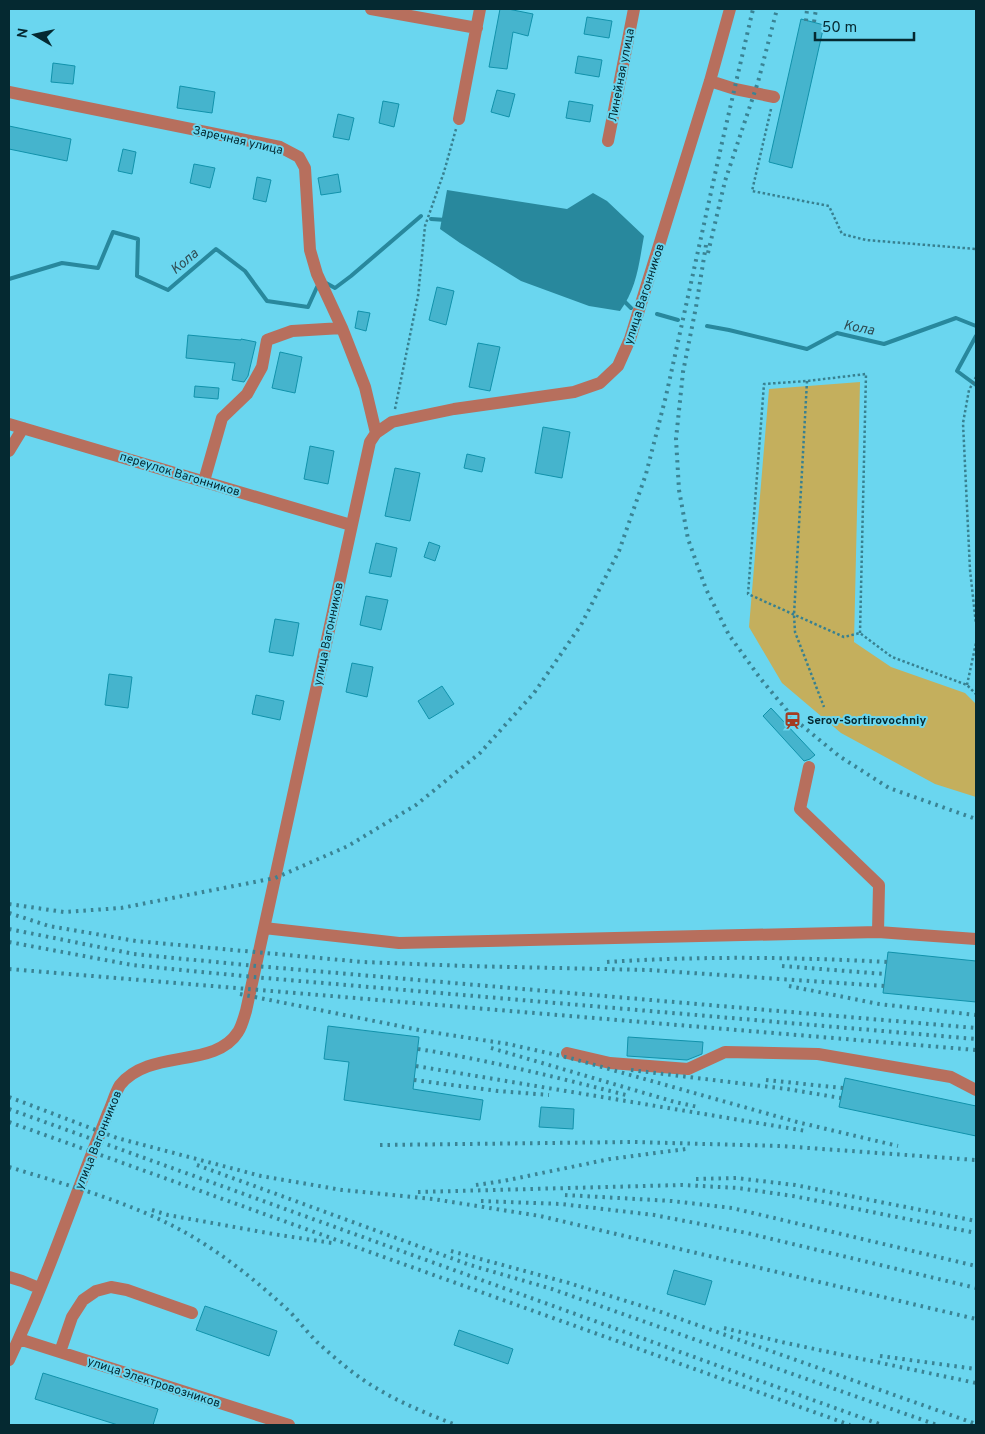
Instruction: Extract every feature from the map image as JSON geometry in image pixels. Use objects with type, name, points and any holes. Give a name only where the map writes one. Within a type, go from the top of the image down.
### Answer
[{"type":"street","points":[[371,9],[477,28]]},
{"type":"street","points":[[459,119],[480,9]]},
{"type":"street","name":"Линейная улица","points":[[608,141],[634,9]]},
{"type":"street","name":"улица Вагонников","points":[[9,1360],[68,1218],[119,1086],[132,1073],[149,1065],[210,1052],[226,1045],[238,1032],[246,1011],[370,442],[376,433],[392,422],[454,409],[574,392],[600,383],[618,366],[630,339],[710,81],[730,9]]},
{"type":"street","points":[[710,81],[774,96]]},
{"type":"street","name":"Заречная улица","points":[[9,92],[280,147],[299,157],[305,168],[310,250],[317,274],[342,328],[365,387],[376,433]]},
{"type":"street","points":[[204,481],[222,418],[247,394],[262,367],[267,340],[292,331],[342,328]]},
{"type":"street","name":"переулок Вагонников","points":[[9,424],[351,525]]},
{"type":"street","points":[[9,451],[23,428]]},
{"type":"street","points":[[809,767],[800,809],[879,885],[878,932]]},
{"type":"street","points":[[264,928],[399,943],[878,932],[976,939]]},
{"type":"street","points":[[567,1053],[610,1062],[688,1069],[725,1052],[818,1054],[951,1077],[976,1090]]},
{"type":"street","points":[[9,1277],[39,1288]]},
{"type":"street","points":[[60,1352],[72,1317],[83,1300],[96,1291],[111,1287],[127,1290],[192,1313]]},
{"type":"street","name":"улица Электровозников","points":[[19,1339],[289,1425]]},
{"type":"path","points":[[774,96],[752,191],[829,206],[842,234],[866,240],[976,249]]},
{"type":"path","points":[[392,422],[418,296],[424,226],[444,172],[459,119]]},
{"type":"path","points":[[860,633],[866,374],[764,384],[748,594],[844,637],[860,633],[892,656],[967,685],[976,694]]},
{"type":"path","points":[[976,377],[969,390],[963,423],[970,570],[976,624]]},
{"type":"path","points":[[807,381],[794,615],[795,632],[824,707]]},
{"type":"path","points":[[967,685],[976,643]]},
{"type":"shaded area","points":[[860,382],[854,642],[891,667],[965,693],[976,704],[976,797],[935,784],[841,733],[782,683],[749,627],[769,389]]},
{"type":"water","points":[[447,190],[567,209],[593,193],[607,201],[644,236],[639,266],[626,302],[620,311],[589,306],[521,281],[460,243],[440,229]]},
{"type":"building","points":[[500,9],[533,14],[528,36],[513,32],[507,69],[489,67]]},
{"type":"building","points":[[587,17],[612,21],[609,38],[584,34]]},
{"type":"building","points":[[801,19],[824,25],[792,168],[769,162]]},
{"type":"building","points":[[578,56],[602,60],[599,77],[575,73]]},
{"type":"building","points":[[53,63],[75,66],[73,84],[51,82]]},
{"type":"building","points":[[180,86],[215,92],[212,113],[177,108]]},
{"type":"building","points":[[497,90],[515,94],[509,117],[491,112]]},
{"type":"building","points":[[383,101],[399,104],[394,127],[379,123]]},
{"type":"building","points":[[569,101],[593,105],[590,122],[566,118]]},
{"type":"building","points":[[338,114],[354,118],[349,140],[333,137]]},
{"type":"building","points":[[9,126],[71,139],[67,161],[9,149]]},
{"type":"building","points":[[123,149],[136,152],[132,174],[118,171]]},
{"type":"building","points":[[194,164],[215,168],[210,188],[190,183]]},
{"type":"building","points":[[338,174],[341,192],[321,195],[318,178]]},
{"type":"building","points":[[257,177],[271,180],[266,202],[253,199]]},
{"type":"building","points":[[437,287],[454,291],[446,325],[429,320]]},
{"type":"building","points":[[358,311],[370,313],[366,331],[355,328]]},
{"type":"building","points":[[188,335],[256,342],[248,376],[244,382],[232,380],[235,363],[186,358]]},
{"type":"building","points":[[478,343],[500,347],[490,391],[469,387]]},
{"type":"building","points":[[280,352],[302,357],[295,393],[272,388]]},
{"type":"building","points":[[195,386],[219,388],[218,399],[194,397]]},
{"type":"building","points":[[543,427],[570,432],[562,478],[535,473]]},
{"type":"building","points":[[310,446],[334,451],[328,484],[304,479]]},
{"type":"building","points":[[467,454],[485,458],[482,472],[464,468]]},
{"type":"building","points":[[395,468],[420,473],[410,521],[385,516]]},
{"type":"building","points":[[429,542],[440,546],[435,561],[424,557]]},
{"type":"building","points":[[376,543],[397,548],[391,577],[369,573]]},
{"type":"building","points":[[366,596],[388,600],[381,630],[360,625]]},
{"type":"building","points":[[275,619],[299,623],[293,656],[269,652]]},
{"type":"building","points":[[352,663],[373,667],[367,697],[346,692]]},
{"type":"building","points":[[109,674],[132,677],[128,708],[105,705]]},
{"type":"building","points":[[442,686],[454,704],[429,719],[418,701]]},
{"type":"building","points":[[256,695],[284,701],[280,720],[252,714]]},
{"type":"building","points":[[771,708],[815,755],[804,761],[763,716]]},
{"type":"building","points":[[888,952],[976,961],[976,1002],[883,993]]},
{"type":"building","points":[[328,1026],[419,1037],[413,1089],[483,1100],[480,1120],[344,1100],[349,1062],[324,1059]]},
{"type":"building","points":[[628,1037],[703,1042],[702,1054],[687,1060],[627,1056]]},
{"type":"building","points":[[845,1078],[976,1106],[976,1136],[839,1107]]},
{"type":"building","points":[[541,1107],[574,1109],[573,1129],[539,1127]]},
{"type":"building","points":[[674,1270],[712,1281],[705,1305],[667,1294]]},
{"type":"building","points":[[205,1306],[277,1331],[269,1356],[196,1330]]},
{"type":"building","points":[[459,1330],[513,1349],[508,1364],[454,1345]]},
{"type":"building","points":[[43,1373],[158,1409],[153,1425],[118,1425],[35,1399]]},
{"type":"waterway","name":"Кола","points":[[326,283],[335,288],[421,216]]},
{"type":"waterway","name":"Кола","points":[[431,219],[446,220]]},
{"type":"waterway","name":"Кола","points":[[9,279],[62,263],[98,268],[113,232],[138,239],[137,276],[168,290],[216,249],[245,271],[267,301],[308,307],[317,287]]},
{"type":"waterway","name":"Кола","points":[[623,300],[631,308]]},
{"type":"waterway","name":"Кола","points":[[657,314],[678,320]]},
{"type":"waterway","name":"Кола","points":[[707,326],[807,349],[837,333],[884,344],[956,318],[976,326]]},
{"type":"waterway","name":"Кола","points":[[976,336],[957,371],[976,385]]},
{"type":"railway","points":[[9,904],[64,912],[121,908],[275,878],[348,846],[416,805],[480,753],[534,693],[581,625],[619,551],[646,474],[666,396],[753,9]]},
{"type":"railway","points":[[708,253],[725,181],[758,82],[777,9]]},
{"type":"railway","points":[[806,21],[807,9]]},
{"type":"railway","points":[[814,22],[816,9]]},
{"type":"railway","points":[[706,245],[683,372],[676,439],[679,490],[688,539],[706,589],[729,635],[760,678],[794,719],[839,756],[889,788],[976,819]]},
{"type":"railway","points":[[9,913],[49,926],[136,941],[363,962],[648,970],[884,986]]},
{"type":"railway","points":[[9,929],[134,954],[976,1028]]},
{"type":"railway","points":[[9,942],[132,965],[976,1039]]},
{"type":"railway","points":[[607,962],[747,958],[887,962]]},
{"type":"railway","points":[[782,966],[885,974]]},
{"type":"railway","points":[[9,969],[976,1050]]},
{"type":"railway","points":[[789,986],[879,1004],[976,1015]]},
{"type":"railway","points":[[240,994],[424,1031],[508,1044],[570,1058],[797,1122],[898,1146]]},
{"type":"railway","points":[[491,1048],[698,1107]]},
{"type":"railway","points":[[418,1049],[498,1064],[630,1096]]},
{"type":"railway","points":[[416,1066],[806,1131]]},
{"type":"railway","points":[[631,1070],[787,1089],[841,1098]]},
{"type":"railway","points":[[414,1080],[498,1091],[549,1095]]},
{"type":"railway","points":[[766,1080],[843,1088]]},
{"type":"railway","points":[[9,1097],[117,1138],[261,1176],[342,1190],[433,1199],[540,1216],[976,1319]]},
{"type":"railway","points":[[9,1109],[882,1425]]},
{"type":"railway","points":[[9,1122],[850,1425]]},
{"type":"railway","points":[[380,1145],[633,1142],[781,1146],[976,1160]]},
{"type":"railway","points":[[476,1185],[610,1159],[686,1149]]},
{"type":"railway","points":[[197,1165],[470,1265],[552,1289],[937,1425]]},
{"type":"railway","points":[[9,1167],[112,1200],[186,1233],[220,1254],[260,1286],[289,1311],[317,1342],[359,1377],[399,1400],[456,1425]]},
{"type":"railway","points":[[696,1179],[736,1178],[795,1185],[976,1221]]},
{"type":"railway","points":[[418,1192],[682,1185],[738,1188],[793,1196],[976,1233]]},
{"type":"railway","points":[[565,1195],[672,1201],[732,1208],[976,1266]]},
{"type":"railway","points":[[481,1201],[561,1204],[654,1215],[747,1233],[976,1288]]},
{"type":"railway","points":[[152,1210],[168,1215],[332,1243]]},
{"type":"railway","points":[[451,1251],[569,1283],[658,1311],[976,1424]]},
{"type":"railway","points":[[724,1328],[976,1383]]},
{"type":"railway","points":[[880,1356],[976,1369]]},
{"type":"place","name":"Serov-Sortirovochniy","points":[[793,720]]}]
